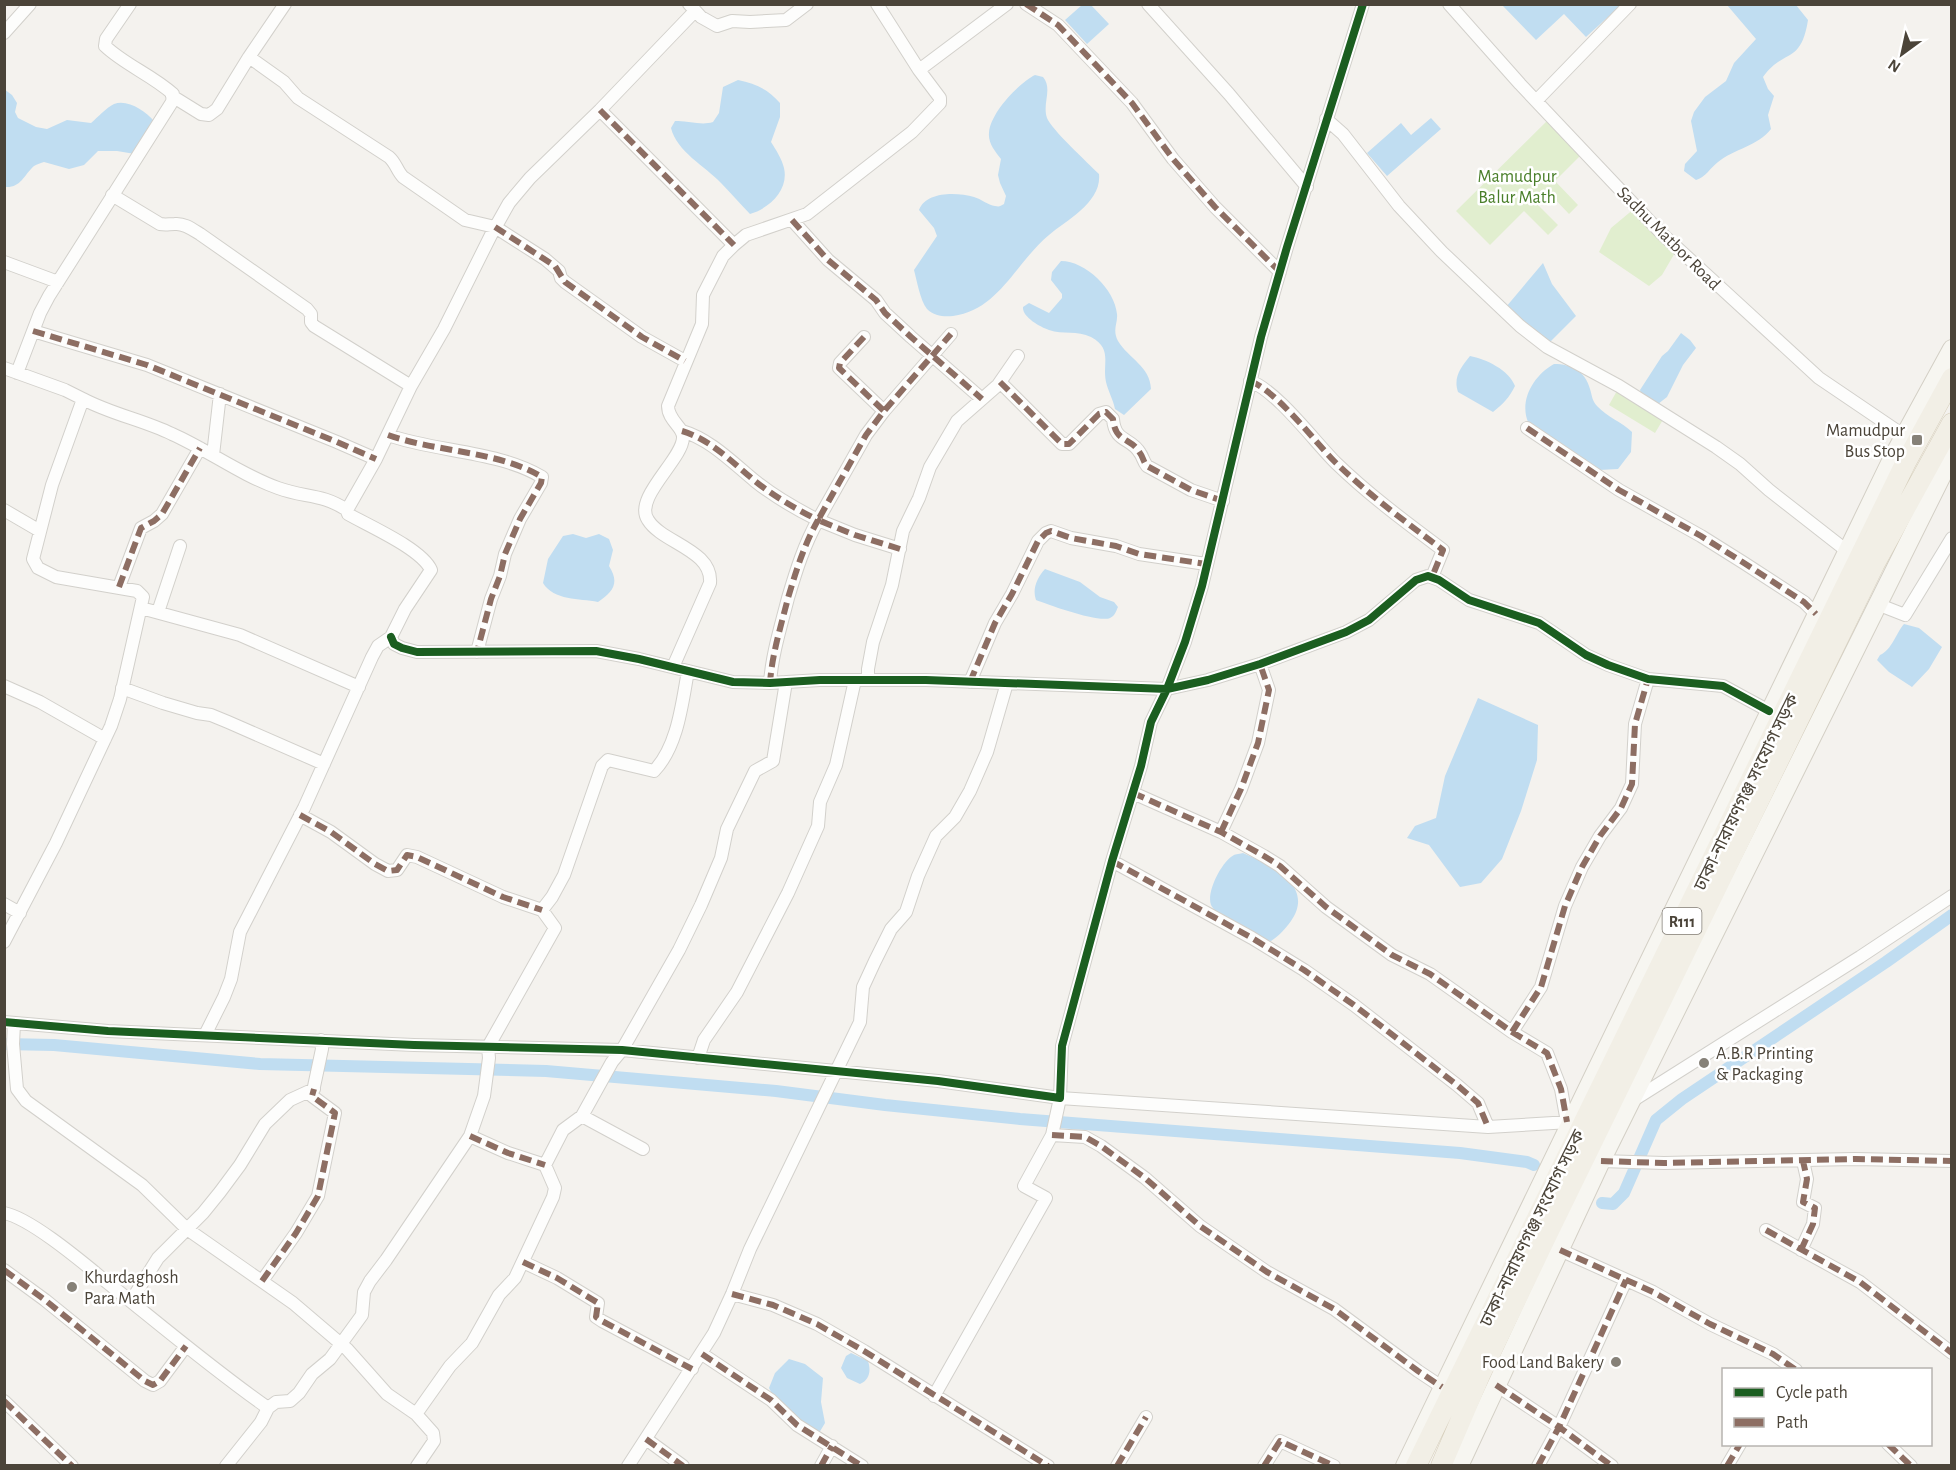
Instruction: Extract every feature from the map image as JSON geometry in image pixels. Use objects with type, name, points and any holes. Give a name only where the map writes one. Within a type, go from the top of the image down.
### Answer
[{"type":"main road","name":"ঢাকা-নারায়ণগঞ্জ সংযোগ সড়ক","points":[[1416,1466],[1652,966],[1773,736],[1910,440],[1952,378]]},
{"type":"main road","name":"ঢাকা-নারায়ণগঞ্জ সংযোগ সড়ক","points":[[1441,1466],[1480,1375],[1554,1221],[1870,574],[1951,427]]},
{"type":"street","points":[[4,33],[30,4]]},
{"type":"street","points":[[17,373],[40,313],[172,102],[173,94],[166,88],[105,46],[110,32],[130,4]]},
{"type":"street","points":[[172,96],[201,114],[209,115],[217,109],[285,4]]},
{"type":"street","points":[[347,510],[376,459],[411,386],[444,329],[495,227],[509,203],[530,178],[600,110],[692,8],[709,23],[717,26],[732,21],[786,20],[807,4]]},
{"type":"street","points":[[673,667],[710,583],[711,573],[699,559],[648,521],[645,513],[652,492],[684,439],[682,431],[668,414],[668,406],[702,324],[704,313],[702,304],[706,288],[723,256],[746,235],[807,214],[912,132],[938,108],[940,98],[877,4]]},
{"type":"street","points":[[919,69],[1007,4]]},
{"type":"street","points":[[1026,4],[1058,25],[1132,103],[1173,159],[1215,207],[1280,272]]},
{"type":"street","points":[[1148,4],[1229,94],[1307,187]]},
{"type":"street","points":[[934,1396],[1046,1198],[1024,1186],[1052,1135],[1059,1102],[1062,1046],[1112,861],[1133,793],[1151,722],[1167,689],[1202,586],[1250,381],[1280,272],[1363,4]]},
{"type":"street","name":"Sadhu Matbor Road","points":[[1449,4],[1536,101],[1661,233],[1819,378],[1910,440]]},
{"type":"street","points":[[1536,101],[1630,4]]},
{"type":"street","points":[[249,57],[284,82],[298,98],[389,157],[403,177],[447,208],[465,220],[495,227],[555,266],[566,282],[642,337],[685,361]]},
{"type":"street","points":[[600,110],[734,245]]},
{"type":"street","points":[[1326,119],[1343,134],[1399,206],[1442,252],[1520,326],[1547,347],[1619,386],[1716,447],[1847,551]]},
{"type":"street","points":[[112,195],[160,224],[184,225],[200,234],[307,309],[314,326],[411,386]]},
{"type":"street","points":[[792,220],[828,260],[876,300],[885,313],[982,399]]},
{"type":"street","points":[[4,262],[58,282]]},
{"type":"street","points":[[33,331],[147,365],[376,459]]},
{"type":"street","points":[[770,683],[775,647],[793,577],[818,520],[854,454],[884,411],[951,334]]},
{"type":"street","points":[[864,337],[840,363],[839,368],[884,411]]},
{"type":"street","points":[[1405,1466],[1568,1122],[1652,966],[1816,614],[1847,551],[1910,440],[1952,349]]},
{"type":"street","points":[[698,1058],[704,1040],[737,992],[788,892],[818,826],[820,802],[836,765],[861,680],[867,669],[873,642],[888,600],[903,531],[938,451],[957,421],[1000,382],[1018,356]]},
{"type":"street","points":[[4,368],[65,390],[100,408],[172,434],[260,481],[291,492],[321,496],[404,545],[429,564],[431,570],[405,609],[391,637],[378,646],[300,815],[240,932],[231,979],[205,1035]]},
{"type":"street","points":[[1250,381],[1279,402],[1337,464],[1409,526],[1443,550],[1432,577]]},
{"type":"street","points":[[1000,382],[1062,444],[1069,444],[1099,414],[1106,412],[1113,419],[1114,429],[1139,452],[1147,466],[1191,490],[1223,501]]},
{"type":"street","points":[[213,455],[220,394]]},
{"type":"street","points":[[4,942],[56,843],[105,739],[122,688],[143,597],[137,591],[56,577],[38,568],[33,559],[52,484],[83,399]]},
{"type":"street","points":[[1527,428],[1619,490],[1744,563],[1804,602],[1816,614]]},
{"type":"street","points":[[682,431],[708,444],[774,495],[818,520],[855,535],[900,549]]},
{"type":"street","points":[[388,435],[417,444],[508,463],[542,477],[505,554],[477,652]]},
{"type":"street","points":[[119,588],[141,528],[162,514],[200,448]]},
{"type":"street","points":[[1459,1466],[1601,1161],[1952,456]]},
{"type":"street","points":[[4,510],[40,531]]},
{"type":"street","points":[[970,681],[995,623],[1033,550],[1046,532],[1051,531],[1071,538],[1116,546],[1139,554],[1206,564]]},
{"type":"street","points":[[1877,604],[1905,615],[1952,538]]},
{"type":"street","points":[[158,612],[180,546]]},
{"type":"street","points":[[391,637],[394,644],[417,652],[596,651],[733,682],[970,681],[1167,689],[1208,680],[1318,643],[1369,620],[1416,580],[1428,576],[1469,600],[1539,623],[1586,655],[1648,679],[1723,686],[1769,711]]},
{"type":"street","points":[[141,608],[240,636],[359,687]]},
{"type":"street","points":[[1221,832],[1241,789],[1258,743],[1269,690],[1260,664]]},
{"type":"street","points":[[542,910],[564,874],[602,766],[608,760],[654,771],[659,765],[672,740],[688,670]]},
{"type":"street","points":[[1512,1032],[1541,987],[1565,906],[1582,867],[1600,836],[1621,808],[1632,784],[1635,724],[1648,679]]},
{"type":"street","points":[[544,1166],[563,1130],[582,1116],[679,950],[721,858],[727,829],[755,771],[773,761],[786,682]]},
{"type":"street","points":[[628,1466],[714,1334],[750,1248],[860,1022],[863,987],[875,961],[891,928],[906,912],[918,876],[936,836],[955,817],[977,775],[997,721],[1007,683]]},
{"type":"street","points":[[4,686],[40,702],[105,739]]},
{"type":"street","points":[[122,688],[182,709],[211,715],[324,764]]},
{"type":"street","points":[[1133,793],[1221,832],[1280,866],[1326,907],[1392,955],[1430,974],[1546,1053],[1561,1089],[1568,1122]]},
{"type":"street","points":[[226,1466],[261,1422],[268,1408],[276,1401],[290,1401],[299,1393],[312,1374],[330,1359],[362,1315],[364,1292],[370,1281],[470,1136],[484,1096],[489,1052],[555,928],[542,910],[503,897],[417,857],[407,855],[397,870],[388,871],[332,832],[300,815]]},
{"type":"street","points":[[1112,861],[1252,938],[1347,1000],[1478,1103],[1488,1127]]},
{"type":"street","points":[[1631,1101],[1860,957],[1952,896]]},
{"type":"street","points":[[4,904],[20,913]]},
{"type":"street","points":[[417,1466],[434,1441],[433,1433],[416,1414],[387,1394],[340,1343],[293,1303],[187,1229],[141,1185],[105,1157],[41,1114],[26,1101],[17,1089],[9,1023],[322,1045],[489,1052],[622,1050],[938,1081],[1059,1102],[1488,1127],[1568,1122]]},
{"type":"street","points":[[262,1281],[296,1233],[314,1204],[319,1190],[335,1113],[312,1096],[322,1045]]},
{"type":"street","points":[[131,1300],[158,1258],[208,1206],[240,1165],[265,1124],[290,1100],[314,1089]]},
{"type":"street","points":[[582,1116],[643,1149]]},
{"type":"street","points":[[1052,1135],[1085,1137],[1101,1146],[1144,1178],[1200,1226],[1267,1272],[1334,1309],[1442,1387]]},
{"type":"street","points":[[416,1414],[450,1366],[472,1343],[500,1295],[515,1278],[554,1197],[555,1188],[544,1166],[470,1136]]},
{"type":"street","points":[[1601,1161],[1630,1163],[1866,1159],[1952,1161]]},
{"type":"street","points":[[1801,1250],[1813,1224],[1815,1208],[1803,1202],[1807,1179],[1803,1161]]},
{"type":"street","points":[[4,1213],[20,1219],[57,1243],[233,1383],[268,1408]]},
{"type":"street","points":[[1766,1230],[1860,1282],[1952,1353]]},
{"type":"street","points":[[1560,1250],[1626,1280],[1773,1354],[1793,1368]]},
{"type":"street","points":[[523,1262],[557,1278],[598,1303],[596,1317],[602,1321],[692,1369]]},
{"type":"street","points":[[4,1270],[153,1385],[160,1381],[186,1346]]},
{"type":"street","points":[[1538,1466],[1559,1426],[1626,1280]]},
{"type":"street","points":[[732,1294],[772,1305],[817,1324],[1048,1466]]},
{"type":"street","points":[[702,1354],[771,1400],[797,1425],[862,1466]]},
{"type":"street","points":[[1496,1385],[1559,1426],[1612,1466]]},
{"type":"street","points":[[4,1401],[72,1466]]},
{"type":"street","points":[[1117,1466],[1146,1418]]},
{"type":"street","points":[[646,1439],[683,1466]]},
{"type":"street","points":[[1264,1466],[1280,1441],[1334,1466]]},
{"type":"street","points":[[821,1466],[832,1446]]},
{"type":"street","points":[[1727,1466],[1739,1446]]},
{"type":"street","points":[[1890,1446],[1911,1466]]},
{"type":"green space","name":"Mamudpur Balur Math","points":[[1551,117],[1580,156],[1555,181],[1578,205],[1569,214],[1548,192],[1536,203],[1558,225],[1548,235],[1524,211],[1490,245],[1456,211]]},
{"type":"green space","points":[[1635,208],[1676,251],[1662,275],[1649,286],[1599,252],[1611,228]]},
{"type":"green space","points":[[1618,389],[1664,418],[1655,433],[1609,405]]},
{"type":"water","points":[[1082,5],[1091,5],[1109,24],[1087,44],[1065,20]]},
{"type":"water","points":[[1502,5],[1621,5],[1586,37],[1564,14],[1536,40]]},
{"type":"water","points":[[1727,5],[1796,5],[1808,20],[1801,44],[1763,77],[1774,96],[1768,115],[1771,129],[1759,140],[1715,164],[1696,180],[1684,171],[1685,164],[1697,151],[1691,121],[1694,112],[1705,97],[1726,81],[1734,63],[1756,39]]},
{"type":"water","points":[[1035,75],[1043,77],[1046,82],[1046,112],[1050,123],[1099,174],[1095,193],[1082,209],[1037,246],[1006,283],[983,305],[953,316],[936,315],[925,305],[914,270],[937,236],[934,228],[919,210],[928,199],[943,194],[974,197],[995,206],[1004,204],[1006,196],[998,175],[1001,159],[992,147],[989,133],[994,117],[1006,100]]},
{"type":"water","points":[[738,80],[761,88],[780,103],[780,117],[771,142],[783,165],[784,184],[771,203],[750,214],[721,183],[685,151],[674,137],[671,128],[675,121],[713,122],[719,113],[723,87]]},
{"type":"water","points":[[4,89],[17,103],[15,112],[18,118],[36,127],[47,129],[67,120],[91,123],[108,108],[119,103],[136,107],[154,121],[135,154],[98,151],[84,165],[69,169],[44,162],[34,166],[15,186],[5,187]]},
{"type":"water","points":[[1431,118],[1441,129],[1387,176],[1367,153],[1401,123],[1411,135]]},
{"type":"water","points":[[1061,261],[1071,262],[1089,271],[1105,287],[1115,305],[1117,318],[1115,333],[1118,341],[1143,368],[1150,381],[1151,389],[1124,415],[1115,409],[1106,382],[1102,346],[1086,335],[1045,329],[1032,321],[1023,311],[1023,307],[1029,303],[1049,313],[1062,298],[1062,294],[1051,280],[1052,272]]},
{"type":"water","points":[[1543,263],[1552,284],[1576,316],[1549,343],[1506,307]]},
{"type":"water","points":[[1681,333],[1696,348],[1683,365],[1667,397],[1658,404],[1640,390],[1662,356]]},
{"type":"water","points":[[1470,356],[1502,370],[1515,386],[1506,400],[1493,412],[1458,392],[1457,377]]},
{"type":"water","points":[[1554,364],[1567,365],[1581,373],[1588,383],[1597,406],[1632,432],[1631,452],[1618,469],[1599,470],[1528,422],[1525,405],[1530,389],[1540,375]]},
{"type":"water","points":[[573,534],[586,538],[599,534],[609,539],[613,550],[609,566],[614,582],[608,595],[598,602],[560,596],[543,583],[548,559],[563,536]]},
{"type":"water","points":[[1045,569],[1080,582],[1100,597],[1114,602],[1118,607],[1114,615],[1104,619],[1096,618],[1036,600],[1036,584]]},
{"type":"water","points":[[1904,624],[1919,628],[1942,647],[1929,669],[1912,687],[1889,672],[1877,660],[1891,645]]},
{"type":"water","points":[[1478,698],[1538,725],[1537,760],[1521,811],[1502,859],[1481,883],[1460,887],[1429,845],[1407,838],[1415,826],[1436,818],[1445,776]]},
{"type":"water","points":[[1243,853],[1265,863],[1286,878],[1294,887],[1298,897],[1297,908],[1291,921],[1271,941],[1238,927],[1214,910],[1211,905],[1213,885],[1220,870],[1229,858]]},
{"type":"water","points":[[851,1353],[868,1361],[869,1374],[860,1384],[847,1378],[841,1368],[846,1356]]},
{"type":"water","points":[[789,1359],[805,1364],[823,1378],[821,1402],[825,1423],[819,1433],[784,1407],[769,1388],[775,1373]]},
{"type":"waterway","points":[[1602,1203],[1613,1204],[1624,1193],[1656,1120],[1682,1099],[1952,915]]},
{"type":"waterway","points":[[4,1044],[54,1045],[260,1064],[546,1071],[776,1091],[1020,1119],[1460,1153],[1527,1162],[1534,1165]]},
{"type":"marked path","points":[[1026,4],[1058,25],[1132,103],[1173,159],[1215,207],[1280,272]]},
{"type":"marked path","points":[[600,110],[734,245]]},
{"type":"marked path","points":[[792,220],[828,260],[876,300],[885,313],[982,399]]},
{"type":"marked path","points":[[495,227],[555,266],[565,282],[642,337],[685,361]]},
{"type":"marked path","points":[[33,331],[147,365],[376,459]]},
{"type":"marked path","points":[[900,549],[855,535],[818,520],[866,435],[951,334]]},
{"type":"marked path","points":[[864,337],[840,363],[839,368],[884,411]]},
{"type":"marked path","points":[[1250,381],[1272,395],[1336,463],[1362,486],[1443,550],[1432,577]]},
{"type":"marked path","points":[[1000,382],[1062,444],[1069,444],[1099,414],[1106,412],[1113,419],[1114,427],[1120,436],[1136,448],[1147,466],[1191,490],[1223,501]]},
{"type":"marked path","points":[[1527,428],[1619,490],[1744,563],[1804,602],[1816,614]]},
{"type":"marked path","points":[[682,431],[712,446],[770,492],[818,520],[804,549],[788,598],[770,683]]},
{"type":"marked path","points":[[388,435],[507,462],[542,477],[505,554],[477,652]]},
{"type":"marked path","points":[[119,587],[141,528],[162,514],[200,448]]},
{"type":"marked path","points":[[970,682],[995,623],[1038,541],[1046,533],[1051,531],[1071,538],[1116,546],[1139,554],[1206,564]]},
{"type":"marked path","points":[[1221,832],[1241,789],[1258,743],[1269,690],[1260,664]]},
{"type":"marked path","points":[[1512,1032],[1541,987],[1565,906],[1582,867],[1600,836],[1621,808],[1632,784],[1635,724],[1648,679]]},
{"type":"marked path","points":[[1133,793],[1221,832],[1280,866],[1326,907],[1392,955],[1430,974],[1512,1032],[1547,1053],[1561,1089],[1567,1122]]},
{"type":"marked path","points":[[300,815],[331,832],[388,871],[397,870],[407,855],[417,857],[503,897],[542,910]]},
{"type":"marked path","points":[[1112,861],[1252,938],[1304,970],[1354,1005],[1478,1103],[1488,1127]]},
{"type":"marked path","points":[[262,1281],[296,1233],[318,1196],[335,1113],[312,1096],[314,1089]]},
{"type":"marked path","points":[[1052,1135],[1085,1137],[1101,1146],[1145,1178],[1200,1226],[1267,1272],[1334,1309],[1442,1387]]},
{"type":"marked path","points":[[470,1136],[508,1153],[545,1165]]},
{"type":"marked path","points":[[1601,1161],[1664,1163],[1855,1159],[1952,1161]]},
{"type":"marked path","points":[[1801,1250],[1813,1224],[1815,1208],[1803,1202],[1807,1179],[1803,1161]]},
{"type":"marked path","points":[[1766,1230],[1860,1282],[1952,1353]]},
{"type":"marked path","points":[[1560,1250],[1653,1292],[1710,1324],[1773,1354],[1793,1368]]},
{"type":"marked path","points":[[523,1262],[557,1278],[598,1303],[596,1317],[602,1321],[692,1369]]},
{"type":"marked path","points":[[4,1270],[153,1385],[160,1381],[186,1346]]},
{"type":"marked path","points":[[1538,1466],[1559,1427],[1626,1280]]},
{"type":"marked path","points":[[732,1294],[773,1305],[817,1324],[1048,1466]]},
{"type":"marked path","points":[[702,1354],[771,1400],[797,1425],[862,1466]]},
{"type":"marked path","points":[[1496,1385],[1612,1466]]},
{"type":"marked path","points":[[4,1401],[72,1466]]},
{"type":"marked path","points":[[1117,1466],[1146,1417]]},
{"type":"marked path","points":[[646,1439],[683,1466]]},
{"type":"marked path","points":[[1264,1466],[1280,1441],[1334,1466]]},
{"type":"marked path","points":[[821,1466],[832,1446]]},
{"type":"marked path","points":[[1727,1466],[1739,1446]]},
{"type":"marked path","points":[[1890,1446],[1911,1466]]},
{"type":"cycle path","points":[[4,1022],[108,1031],[414,1045],[622,1050],[938,1081],[1060,1098],[1062,1046],[1112,861],[1141,766],[1151,722],[1167,689],[1185,642],[1202,586],[1261,337],[1363,4]]},
{"type":"cycle path","points":[[391,637],[394,644],[417,652],[596,651],[733,682],[926,680],[1167,689],[1208,680],[1260,664],[1346,632],[1369,620],[1416,580],[1428,576],[1439,580],[1469,600],[1539,623],[1586,655],[1608,665],[1648,679],[1723,686],[1769,711]]},
{"type":"place","name":"Mamudpur Bus Stop","points":[[1917,440]]},
{"type":"place","name":"A.B.R Printing & Packaging","points":[[1704,1063]]},
{"type":"place","name":"Khurdaghosh Para Math","points":[[72,1287]]},
{"type":"place","name":"Food Land Bakery","points":[[1616,1362]]}]
